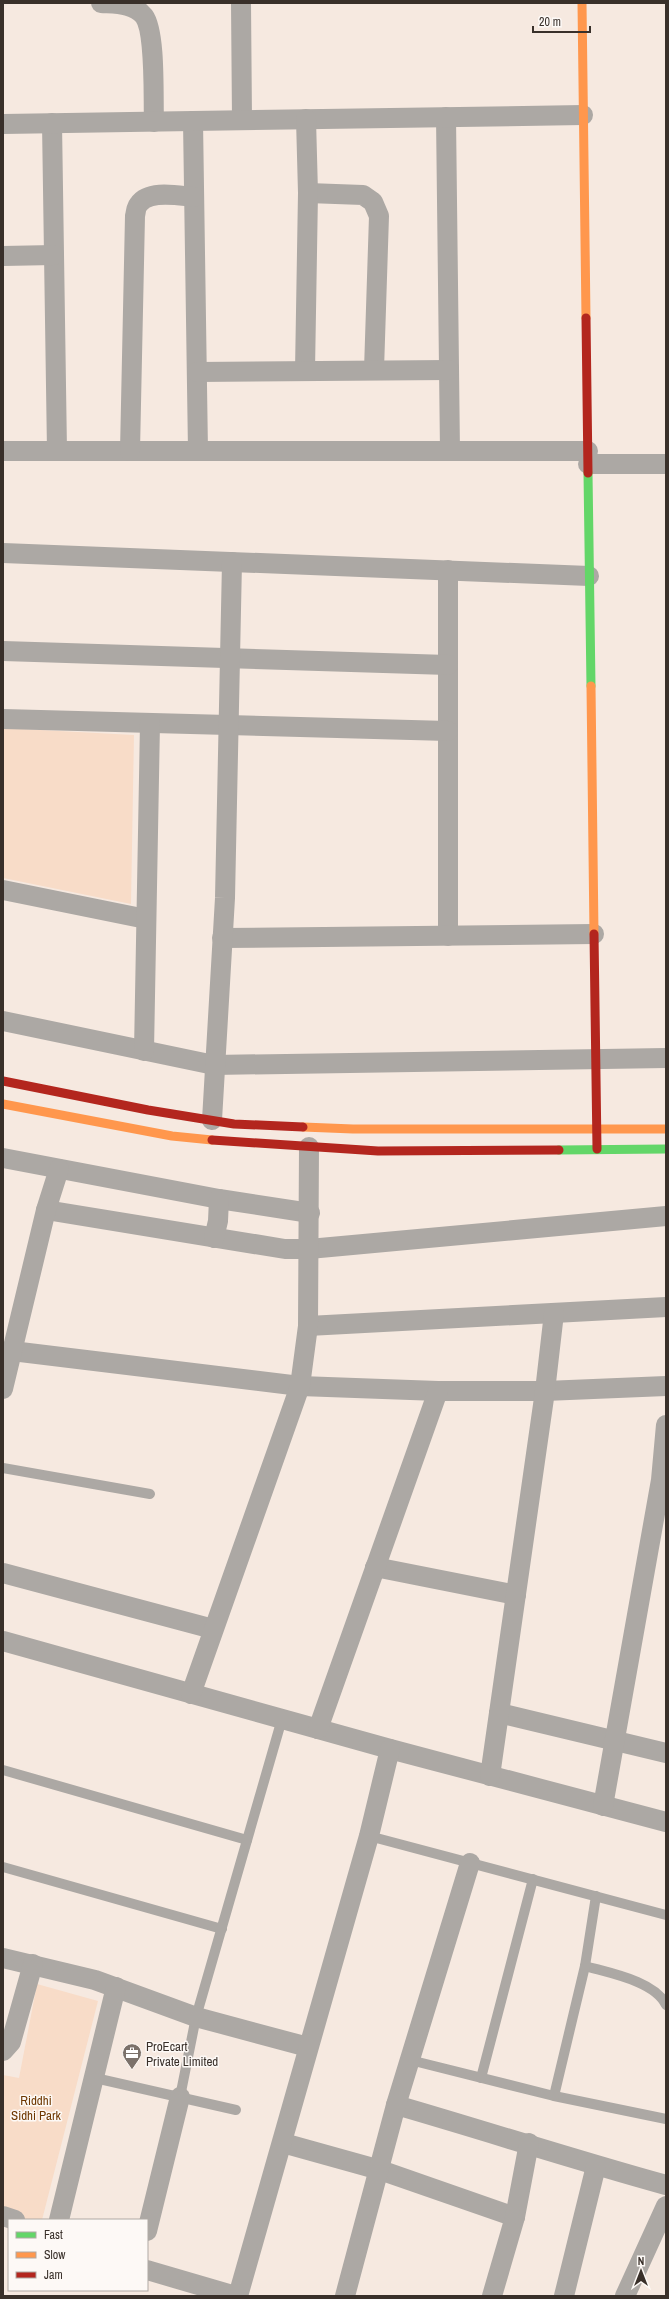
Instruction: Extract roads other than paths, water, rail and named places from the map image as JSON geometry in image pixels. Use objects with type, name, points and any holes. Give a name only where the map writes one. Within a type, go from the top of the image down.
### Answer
[{"type":"street","points":[[101,3],[130,6],[143,15],[150,29],[154,122]]},
{"type":"street","points":[[241,3],[242,120]]},
{"type":"street","points":[[582,3],[597,1149]]},
{"type":"street","points":[[3,124],[584,115]]},
{"type":"street","points":[[446,117],[450,451]]},
{"type":"street","points":[[305,371],[308,193],[306,119]]},
{"type":"street","points":[[193,121],[198,451]]},
{"type":"street","points":[[52,123],[56,451]]},
{"type":"street","points":[[308,193],[363,196],[374,202],[379,216],[374,370]]},
{"type":"street","points":[[130,451],[135,216],[138,204],[147,197],[162,195],[194,197]]},
{"type":"street","points":[[3,256],[54,255]]},
{"type":"street","points":[[197,372],[449,370]]},
{"type":"street","points":[[3,452],[450,451],[588,457],[666,464]]},
{"type":"street","points":[[3,553],[590,576]]},
{"type":"street","points":[[212,1120],[222,938],[232,562]]},
{"type":"street","points":[[448,570],[448,936]]},
{"type":"street","points":[[3,651],[448,665]]},
{"type":"street","points":[[3,719],[448,731]]},
{"type":"street","points":[[144,1050],[150,723]]},
{"type":"street","points":[[3,890],[146,919]]},
{"type":"street","points":[[222,938],[594,934]]},
{"type":"street","points":[[3,1021],[214,1065],[666,1058]]},
{"type":"street","points":[[3,1081],[234,1124],[353,1129],[666,1128]]},
{"type":"street","points":[[3,1104],[172,1136],[309,1147],[378,1151],[666,1149]]},
{"type":"street","points":[[191,1694],[300,1386],[308,1326],[310,1213],[309,1147]]},
{"type":"street","points":[[3,1158],[219,1199],[310,1213]]},
{"type":"street","points":[[3,1389],[46,1210],[59,1169]]},
{"type":"street","points":[[214,1238],[218,1220],[219,1199]]},
{"type":"street","points":[[46,1210],[214,1238],[309,1250],[666,1216]]},
{"type":"street","points":[[308,1326],[666,1307]]},
{"type":"street","points":[[490,1776],[545,1392],[554,1313]]},
{"type":"street","points":[[12,1351],[300,1386],[438,1392],[545,1392],[666,1386]]},
{"type":"street","points":[[318,1729],[438,1392]]},
{"type":"street","points":[[604,1806],[661,1480],[666,1425]]},
{"type":"street","points":[[375,1567],[516,1595]]},
{"type":"street","points":[[3,1572],[213,1629]]},
{"type":"street","points":[[3,1641],[390,1749],[666,1822]]},
{"type":"street","points":[[499,1713],[666,1753]]},
{"type":"street","points":[[148,2270],[237,2296],[283,2143],[308,2047],[369,1836],[390,1749]]},
{"type":"street","points":[[345,2296],[380,2170],[396,2104],[470,1863]]},
{"type":"street","points":[[3,1958],[33,1964],[116,1987],[196,2017],[308,2047]]},
{"type":"street","points":[[3,2051],[11,2042],[33,1964]]},
{"type":"street","points":[[59,2219],[95,2078],[116,1987]]},
{"type":"street","points":[[148,2227],[180,2097]]},
{"type":"street","points":[[396,2104],[596,2166],[666,2185]]},
{"type":"street","points":[[283,2143],[380,2170],[514,2217]]},
{"type":"street","points":[[492,2296],[514,2217],[529,2144]]},
{"type":"street","points":[[564,2296],[596,2166]]},
{"type":"street","points":[[625,2296],[666,2206]]},
{"type":"lane","points":[[3,1468],[150,1494]]},
{"type":"lane","points":[[180,2097],[196,2017],[282,1719]]},
{"type":"lane","points":[[3,1770],[247,1840]]},
{"type":"lane","points":[[369,1836],[666,1915]]},
{"type":"lane","points":[[3,1867],[222,1929]]},
{"type":"lane","points":[[481,2078],[533,1879]]},
{"type":"lane","points":[[554,2096],[585,1966],[596,1896]]},
{"type":"lane","points":[[585,1966],[654,1990],[666,2006]]},
{"type":"lane","points":[[410,2060],[554,2096],[666,2119]]},
{"type":"lane","points":[[95,2078],[236,2110]]},
{"type":"place","name":"ProEcart Private Limited","points":[[132,2070]]},
{"type":"park label","name":"Riddhi Sidhi Park","points":[[36,2108]]}]
